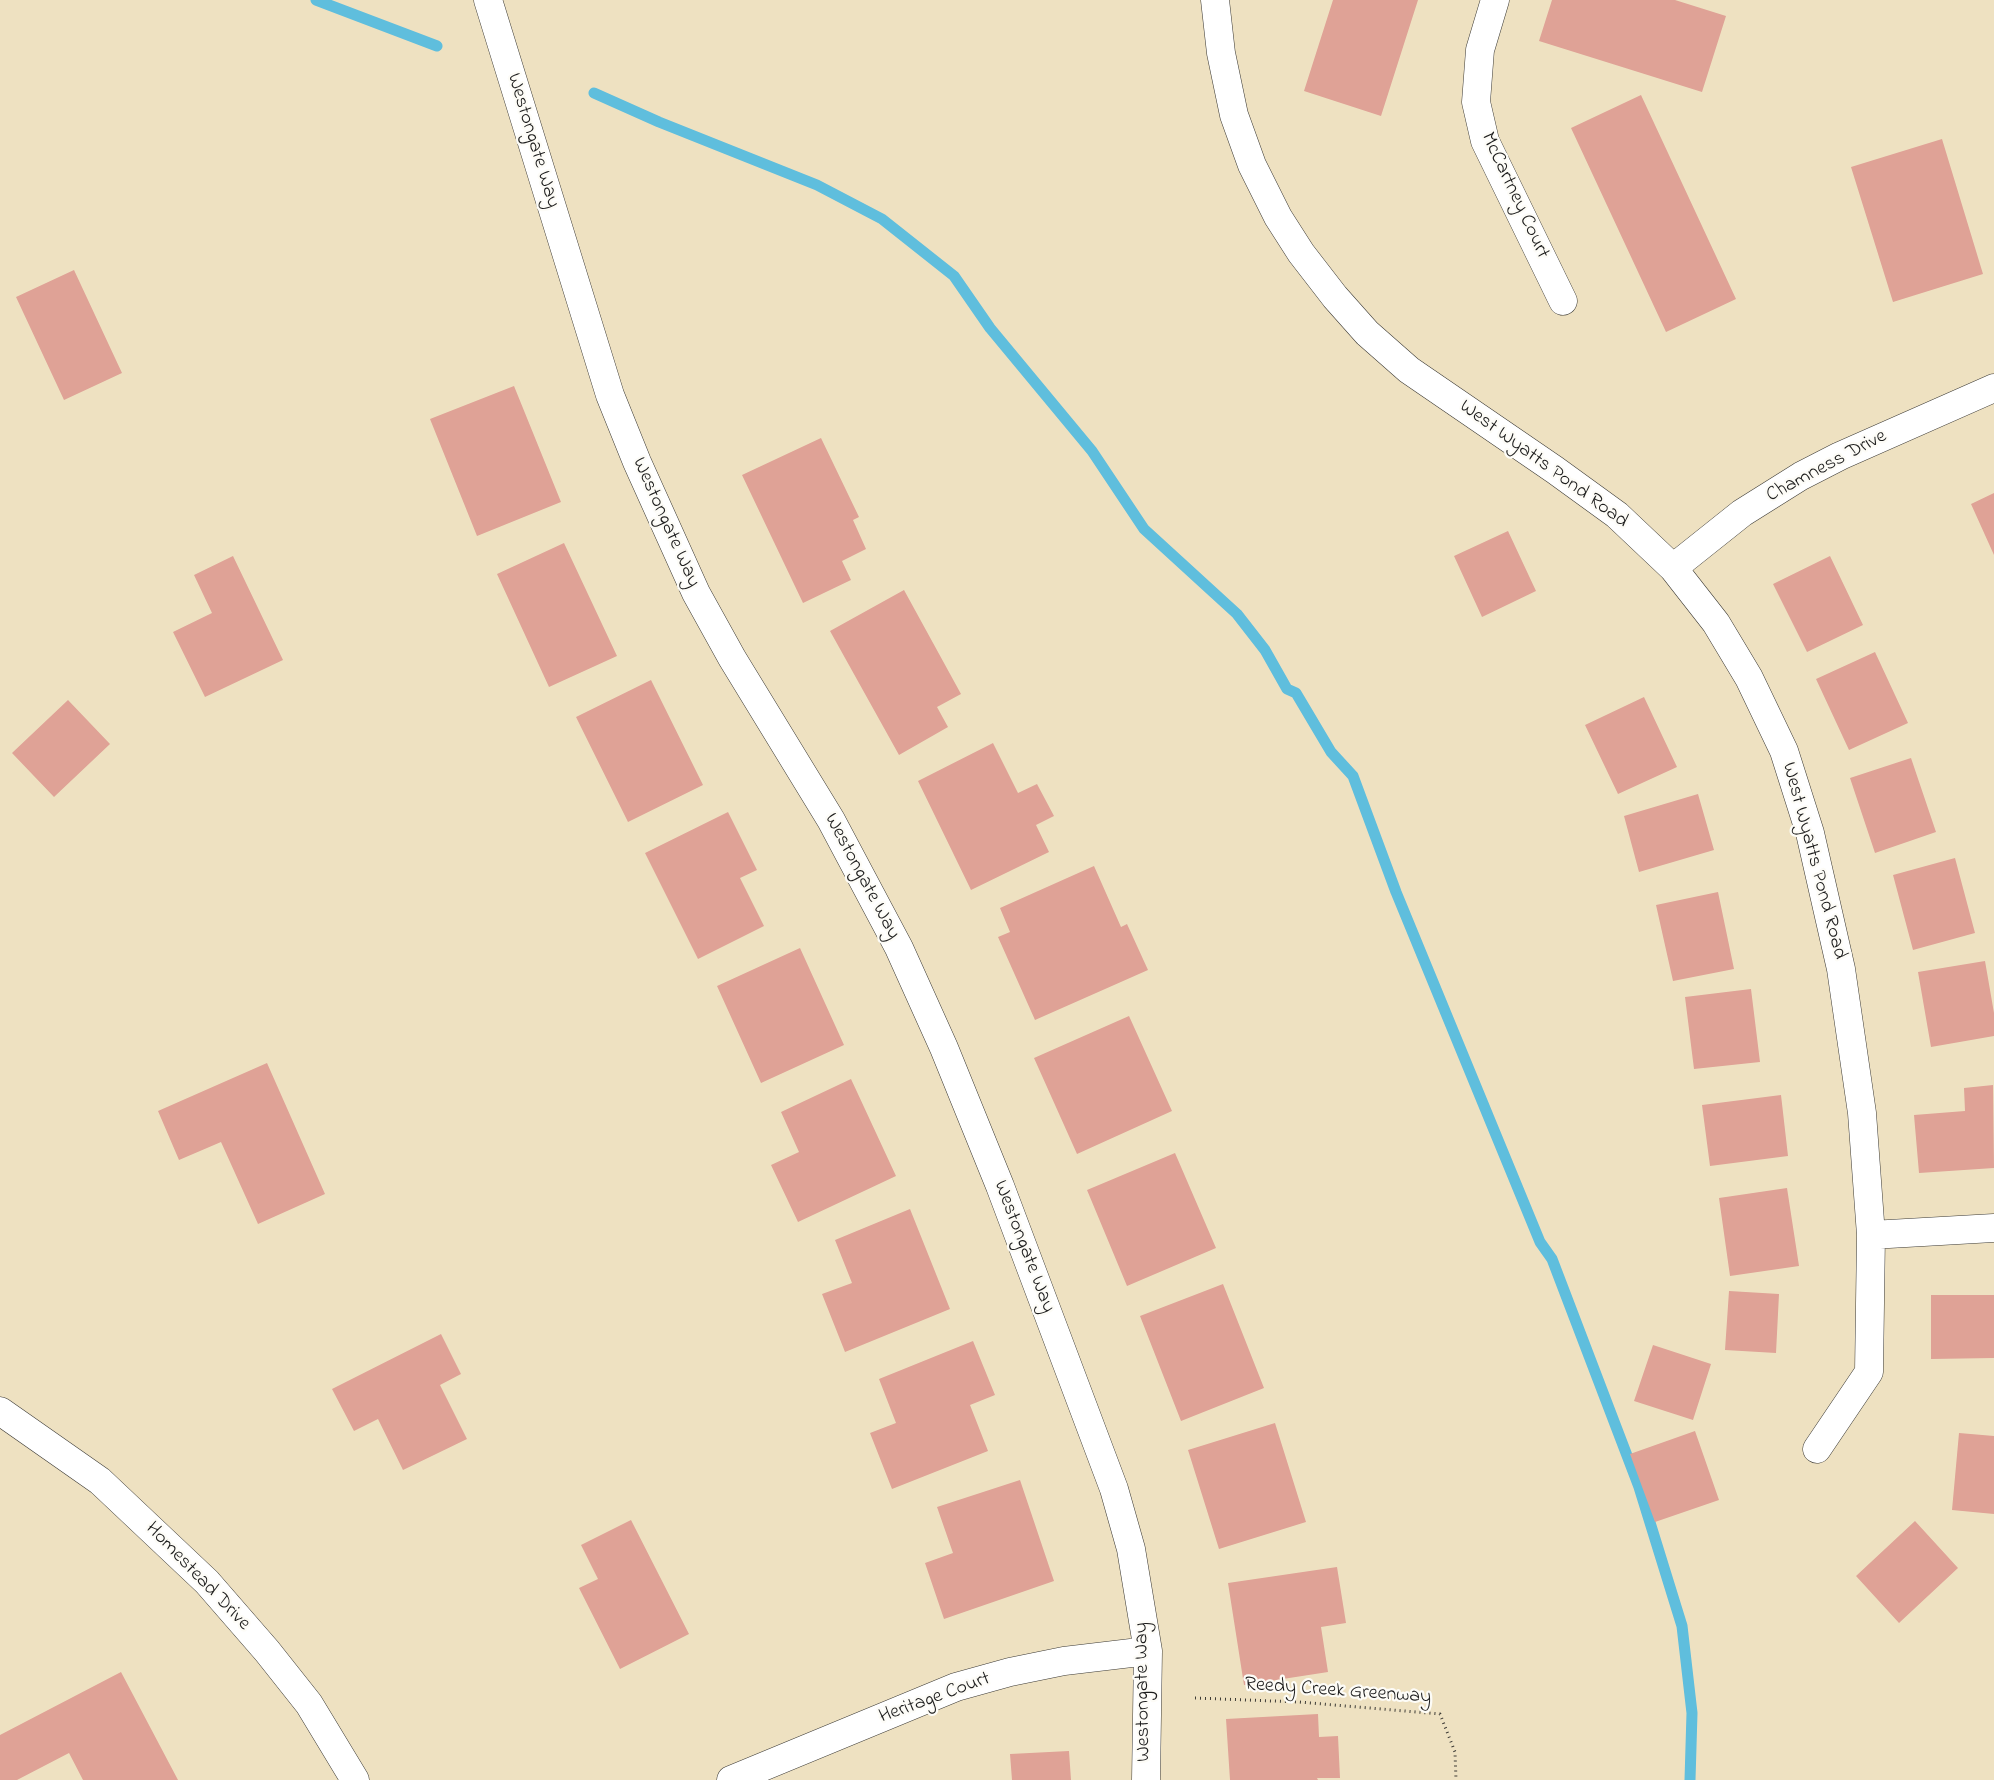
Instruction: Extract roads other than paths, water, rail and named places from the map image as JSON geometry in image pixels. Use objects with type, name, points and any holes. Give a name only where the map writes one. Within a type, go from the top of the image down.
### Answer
[{"type":"street","name":"Westongate Way","points":[[488,0],[610,395],[637,462],[696,593],[732,658],[831,820],[895,940],[944,1048],[1000,1186],[1114,1490],[1131,1549],[1148,1651],[1146,1780]]},
{"type":"street","name":"West Wyatts Pond Road","points":[[1215,0],[1221,53],[1234,115],[1252,165],[1278,217],[1301,253],[1335,297],[1368,333],[1409,370],[1617,515],[1673,568],[1716,623],[1749,678],[1784,751],[1810,833],[1841,969],[1862,1113],[1871,1235],[1868,1372],[1817,1449]]},
{"type":"street","name":"McCartney Court","points":[[1495,0],[1480,50],[1476,102],[1485,141],[1563,301]]},
{"type":"street","name":"Chamness Drive","points":[[1673,568],[1742,513],[1801,476],[1840,456],[1994,388]]},
{"type":"street","points":[[1871,1235],[1994,1228]]},
{"type":"street","name":"Homestead Drive","points":[[0,1411],[100,1481],[207,1582],[267,1651],[308,1704],[339,1751],[355,1780]]},
{"type":"street","name":"Heritage Court","points":[[731,1780],[956,1687],[1010,1672],[1064,1661],[1148,1651]]},
{"type":"waterway","points":[[316,0],[437,46]]},
{"type":"waterway","points":[[594,93],[659,122],[817,185],[882,219],[954,276],[990,328],[1092,451],[1144,529],[1237,614],[1265,650],[1287,689],[1296,693],[1331,752],[1353,776],[1396,892],[1540,1242],[1552,1259],[1639,1487],[1682,1626],[1692,1713],[1690,1780]]}]
